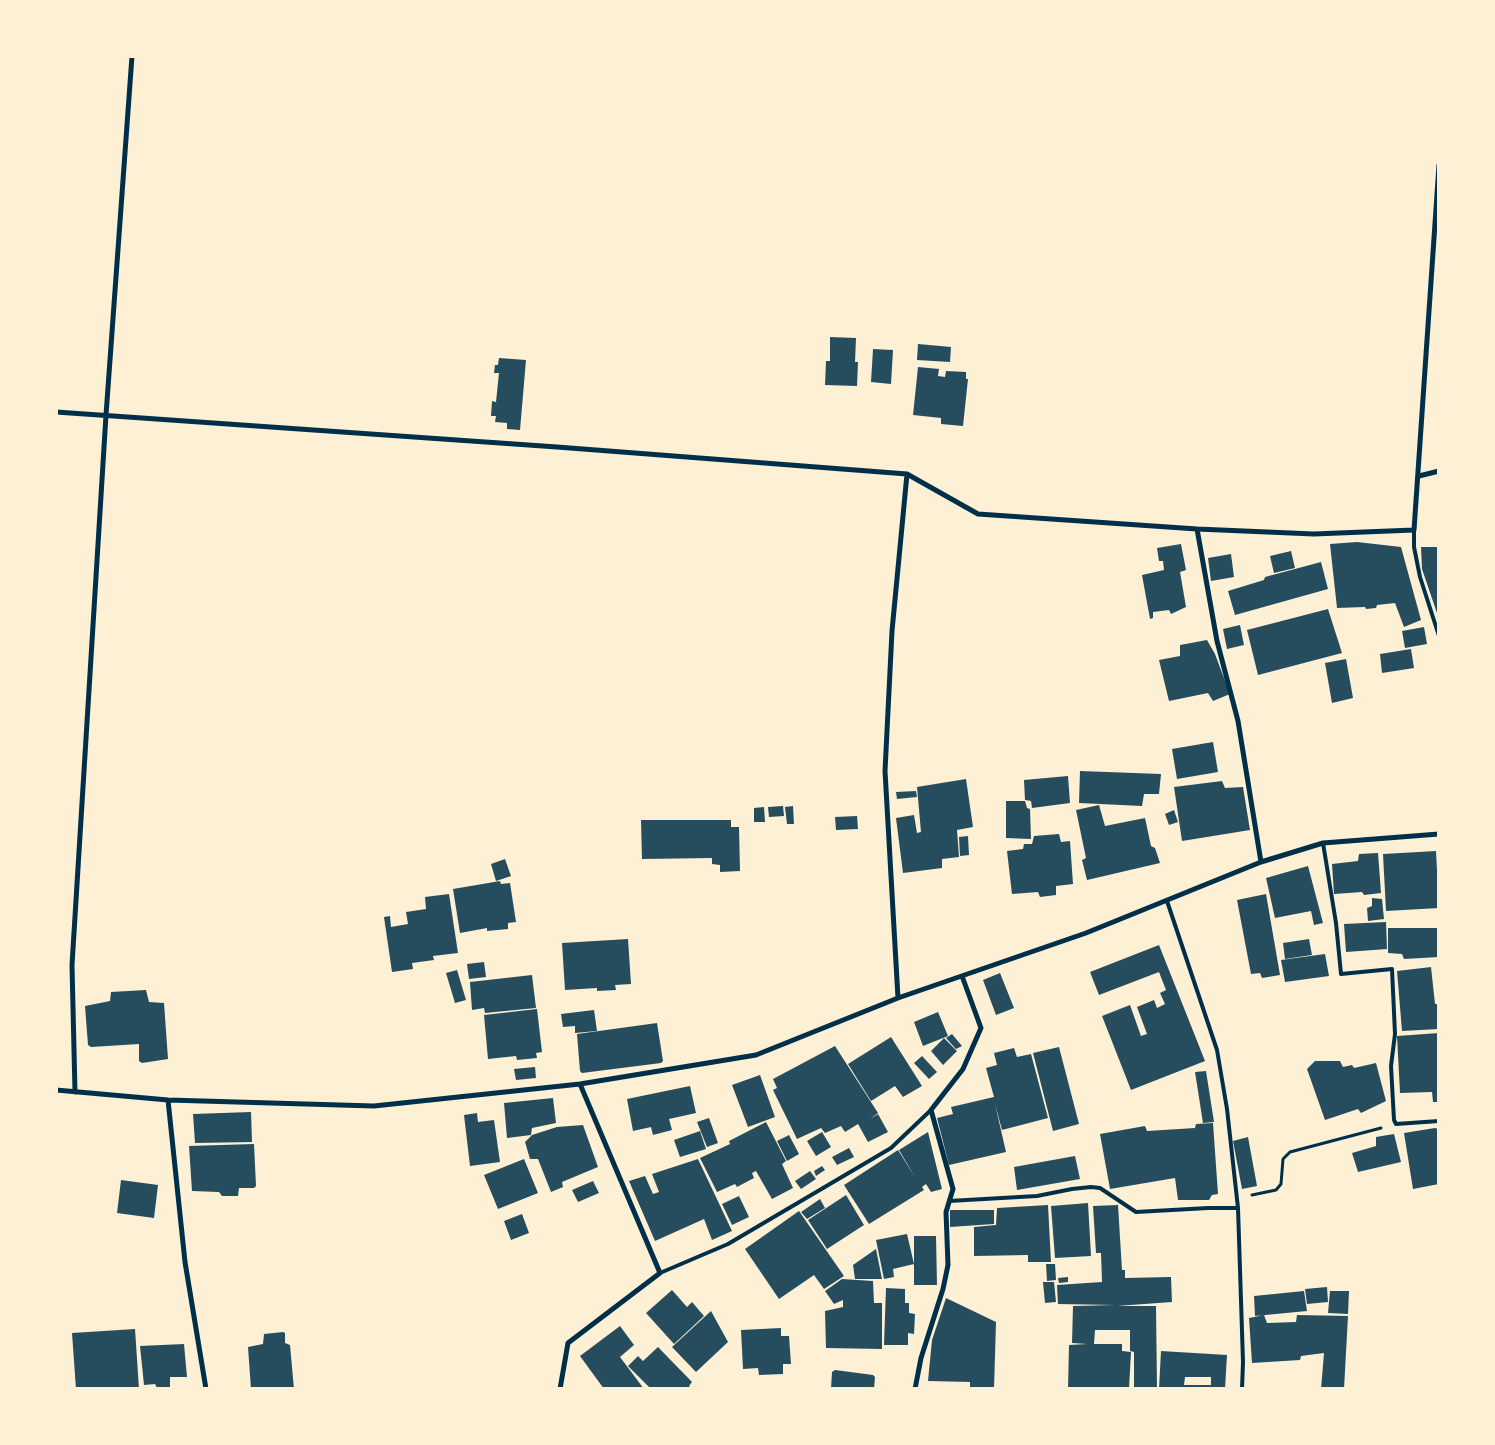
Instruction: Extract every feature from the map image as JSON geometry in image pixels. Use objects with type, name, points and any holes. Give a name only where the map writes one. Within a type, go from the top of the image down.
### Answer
[{"type":"street","points":[[75,1092],[72,964],[106,415],[132,56]]},
{"type":"street","points":[[56,412],[547,446],[907,474],[978,514],[1197,529],[1314,534],[1414,530],[1439,165]]},
{"type":"street","points":[[1419,476],[1439,471]]},
{"type":"street","points":[[898,998],[885,771],[892,631],[907,474]]},
{"type":"street","points":[[1197,529],[1217,641],[1238,721],[1261,862]]},
{"type":"street","points":[[56,1090],[168,1100],[374,1106],[580,1084],[756,1055],[898,998],[1086,933],[1261,862],[1323,844],[1439,834]]},
{"type":"street","points":[[915,1389],[921,1358],[943,1289],[948,1265],[946,1212],[953,1189],[931,1110],[963,1069],[981,1028],[962,976]]},
{"type":"street","points":[[560,1389],[568,1343],[660,1273],[580,1084]]},
{"type":"street","points":[[168,1100],[185,1262],[206,1389]]},
{"type":"lane","points":[[1414,530],[1414,547],[1420,577],[1439,636]]},
{"type":"lane","points":[[1323,844],[1336,923],[1341,974],[1392,969],[1395,1034],[1391,1066],[1394,1120],[1396,1124],[1439,1121]]},
{"type":"lane","points":[[1167,901],[1217,1050],[1227,1109],[1238,1208],[1243,1362],[1242,1389]]},
{"type":"lane","points":[[660,1273],[728,1244],[891,1148],[931,1110]]},
{"type":"lane","points":[[948,1201],[1037,1196],[1091,1187],[1100,1188],[1136,1212],[1238,1208]]},
{"type":"path","points":[[1236,1197],[1276,1190],[1280,1184],[1282,1159],[1290,1152],[1396,1124]]},
{"type":"building","points":[[830,337],[856,338],[857,386],[825,385],[826,361],[830,361]]},
{"type":"building","points":[[918,344],[951,347],[950,362],[917,360]]},
{"type":"building","points":[[873,349],[893,350],[891,384],[871,382]]},
{"type":"building","points":[[499,358],[526,360],[520,430],[507,429],[507,423],[495,422],[496,416],[491,416],[492,401],[496,402],[499,373],[494,373],[495,365],[498,365]]},
{"type":"building","points":[[918,367],[939,369],[938,376],[945,377],[946,371],[966,372],[966,379],[968,379],[963,426],[941,424],[941,418],[913,415]]},
{"type":"building","points":[[1357,542],[1401,547],[1421,620],[1404,627],[1395,603],[1377,605],[1376,608],[1366,609],[1365,607],[1337,608],[1330,544]]},
{"type":"building","points":[[1181,544],[1186,570],[1180,572],[1186,607],[1171,614],[1169,610],[1153,612],[1153,618],[1150,619],[1142,575],[1164,570],[1163,561],[1159,561],[1157,548]]},
{"type":"building","points":[[1421,547],[1439,547],[1439,619],[1422,569]]},
{"type":"building","points":[[1291,551],[1295,568],[1274,573],[1270,556]]},
{"type":"building","points":[[1231,554],[1234,577],[1211,581],[1208,558]]},
{"type":"building","points":[[1321,562],[1328,589],[1235,615],[1228,591],[1264,580],[1265,577]]},
{"type":"building","points":[[1328,609],[1342,653],[1258,675],[1247,630]]},
{"type":"building","points":[[1240,625],[1244,645],[1227,649],[1223,629]]},
{"type":"building","points":[[1424,627],[1427,644],[1405,648],[1402,631]]},
{"type":"building","points":[[1207,640],[1215,654],[1230,694],[1213,701],[1208,693],[1169,701],[1159,660],[1180,656],[1180,645]]},
{"type":"building","points":[[1411,649],[1414,668],[1382,673],[1380,654]]},
{"type":"building","points":[[1346,659],[1353,698],[1332,703],[1325,663]]},
{"type":"building","points":[[1213,742],[1218,772],[1177,779],[1172,749]]},
{"type":"building","points":[[1080,771],[1161,774],[1159,794],[1144,794],[1142,806],[1079,803]]},
{"type":"building","points":[[1068,776],[1070,803],[1032,808],[1031,801],[1025,800],[1024,780]]},
{"type":"building","points":[[966,779],[973,827],[957,830],[959,857],[942,859],[942,868],[903,873],[896,818],[914,815],[917,833],[921,832],[917,787]]},
{"type":"building","points":[[1222,781],[1225,788],[1243,787],[1250,830],[1182,841],[1174,787]]},
{"type":"building","points":[[916,791],[917,797],[897,799],[896,792]]},
{"type":"building","points":[[1006,801],[1025,801],[1027,808],[1030,809],[1031,839],[1006,838]]},
{"type":"building","points":[[1099,805],[1105,826],[1145,818],[1151,846],[1155,848],[1160,863],[1087,880],[1082,860],[1086,858],[1076,810]]},
{"type":"building","points":[[783,806],[784,816],[769,817],[768,807]]},
{"type":"building","points":[[793,806],[794,824],[787,824],[785,807]]},
{"type":"building","points":[[764,807],[765,822],[754,822],[754,808]]},
{"type":"building","points":[[1174,810],[1178,822],[1169,825],[1165,814]]},
{"type":"building","points":[[857,816],[858,829],[836,830],[835,817]]},
{"type":"building","points":[[641,820],[731,820],[731,827],[739,827],[740,871],[720,872],[720,865],[712,864],[712,858],[642,859]]},
{"type":"building","points":[[1059,834],[1061,842],[1070,841],[1073,884],[1056,886],[1056,895],[1040,897],[1038,892],[1012,894],[1007,851],[1023,849],[1024,844],[1032,844],[1034,836]]},
{"type":"building","points":[[968,836],[969,855],[960,856],[959,837]]},
{"type":"building","points":[[1436,851],[1439,908],[1386,911],[1383,854]]},
{"type":"building","points":[[1378,853],[1381,893],[1364,895],[1362,892],[1334,894],[1332,864],[1358,861],[1359,854]]},
{"type":"building","points":[[505,859],[511,876],[496,881],[491,864]]},
{"type":"building","points":[[1308,866],[1323,923],[1314,925],[1311,911],[1275,918],[1266,878]]},
{"type":"building","points":[[500,881],[501,884],[510,883],[516,922],[508,923],[508,929],[487,931],[487,928],[460,933],[453,889]]},
{"type":"building","points":[[449,894],[458,953],[433,956],[434,960],[412,963],[413,969],[392,972],[384,917],[390,916],[391,927],[408,924],[406,912],[426,909],[425,897]]},
{"type":"building","points":[[1266,894],[1280,975],[1262,978],[1260,973],[1251,974],[1237,900]]},
{"type":"building","points":[[1372,898],[1382,899],[1384,919],[1368,921],[1367,908],[1372,906]]},
{"type":"building","points":[[1386,922],[1387,949],[1346,952],[1344,924]]},
{"type":"building","points":[[1388,928],[1439,928],[1439,957],[1404,959],[1402,954],[1388,953]]},
{"type":"building","points":[[628,939],[631,984],[615,985],[616,990],[597,991],[597,988],[565,990],[562,943]]},
{"type":"building","points":[[1309,939],[1312,955],[1285,959],[1283,943]]},
{"type":"building","points":[[1159,945],[1205,1061],[1131,1090],[1102,1016],[1130,1005],[1141,1036],[1147,1034],[1137,1007],[1154,1000],[1157,1008],[1165,1004],[1160,993],[1166,990],[1159,972],[1099,995],[1090,972]]},
{"type":"building","points":[[1325,954],[1329,976],[1285,982],[1281,960]]},
{"type":"building","points":[[484,962],[486,977],[469,979],[467,964]]},
{"type":"building","points":[[1431,967],[1435,1004],[1439,1004],[1439,1029],[1402,1031],[1397,971]]},
{"type":"building","points":[[457,970],[466,1000],[455,1003],[446,973]]},
{"type":"building","points":[[1000,973],[1014,1008],[996,1015],[983,980]]},
{"type":"building","points":[[532,975],[536,1008],[485,1013],[484,1008],[472,1010],[470,982]]},
{"type":"building","points":[[146,990],[149,1002],[164,1003],[168,1059],[142,1063],[139,1061],[139,1044],[91,1047],[88,1045],[85,1006],[110,1001],[111,992]]},
{"type":"building","points":[[537,1009],[542,1052],[536,1053],[537,1058],[517,1060],[516,1056],[488,1059],[484,1015]]},
{"type":"building","points":[[594,1010],[597,1031],[575,1033],[575,1026],[563,1027],[561,1014]]},
{"type":"building","points":[[938,1012],[948,1036],[923,1046],[914,1022]]},
{"type":"building","points":[[657,1023],[663,1061],[661,1063],[582,1073],[580,1071],[577,1034]]},
{"type":"building","points":[[1439,1033],[1439,1102],[1433,1102],[1432,1092],[1400,1093],[1397,1036]]},
{"type":"building","points":[[952,1034],[962,1046],[956,1049],[946,1038]]},
{"type":"building","points":[[891,1037],[922,1086],[903,1097],[895,1086],[871,1101],[848,1064]]},
{"type":"building","points":[[944,1038],[957,1051],[943,1065],[931,1051]]},
{"type":"building","points":[[835,1046],[878,1113],[870,1119],[878,1114],[888,1132],[868,1142],[858,1124],[845,1132],[841,1126],[825,1133],[821,1128],[797,1139],[773,1090],[777,1088],[773,1079]]},
{"type":"building","points":[[1059,1047],[1079,1124],[1053,1131],[1033,1053]]},
{"type":"building","points":[[1014,1048],[1017,1057],[1031,1054],[1048,1118],[1002,1130],[995,1104],[1006,1152],[949,1165],[937,1118],[953,1114],[951,1107],[994,1097],[986,1068],[997,1065],[994,1053]]},
{"type":"building","points":[[922,1056],[937,1072],[929,1079],[914,1063]]},
{"type":"building","points":[[1315,1061],[1340,1061],[1343,1067],[1352,1065],[1354,1068],[1376,1063],[1386,1101],[1361,1113],[1358,1109],[1325,1120],[1307,1069]]},
{"type":"building","points":[[535,1067],[536,1078],[516,1080],[514,1069]]},
{"type":"building","points":[[1206,1071],[1214,1122],[1203,1123],[1195,1072]]},
{"type":"building","points":[[760,1075],[775,1117],[748,1127],[732,1085]]},
{"type":"building","points":[[690,1086],[696,1113],[669,1119],[672,1130],[653,1135],[651,1127],[633,1131],[627,1099]]},
{"type":"building","points":[[553,1098],[556,1123],[532,1128],[531,1135],[507,1138],[504,1103]]},
{"type":"building","points":[[251,1112],[252,1142],[195,1143],[193,1114]]},
{"type":"building","points":[[477,1113],[478,1122],[494,1120],[500,1162],[470,1166],[464,1115]]},
{"type":"building","points":[[709,1118],[718,1143],[707,1147],[697,1122]]},
{"type":"building","points":[[766,1122],[786,1161],[782,1164],[793,1188],[772,1199],[756,1171],[752,1173],[754,1178],[737,1187],[735,1184],[717,1192],[700,1158],[730,1144],[729,1141]]},
{"type":"building","points":[[1213,1123],[1218,1194],[1212,1195],[1209,1200],[1178,1200],[1175,1178],[1110,1189],[1100,1134],[1145,1126],[1147,1131],[1195,1128],[1196,1124]]},
{"type":"building","points":[[583,1125],[598,1167],[562,1182],[563,1187],[551,1192],[538,1159],[530,1159],[525,1142],[532,1135],[557,1127]]},
{"type":"building","points":[[1438,1129],[1439,1138],[1439,1184],[1413,1189],[1404,1133]]},
{"type":"building","points":[[700,1131],[706,1149],[680,1157],[674,1140]]},
{"type":"building","points":[[822,1132],[831,1147],[816,1156],[807,1141]]},
{"type":"building","points":[[928,1132],[942,1189],[931,1192],[926,1184],[922,1187],[924,1190],[869,1224],[844,1185],[898,1150],[915,1177],[899,1150]]},
{"type":"building","points":[[1394,1134],[1401,1162],[1358,1172],[1352,1153],[1376,1146],[1376,1137]]},
{"type":"building","points":[[789,1135],[799,1154],[787,1161],[777,1141]]},
{"type":"building","points":[[1248,1137],[1257,1186],[1242,1189],[1233,1141]]},
{"type":"building","points":[[254,1144],[256,1186],[254,1188],[239,1188],[238,1196],[222,1196],[219,1192],[192,1191],[189,1146]]},
{"type":"building","points":[[849,1148],[854,1157],[837,1165],[832,1157]]},
{"type":"building","points":[[1075,1156],[1080,1179],[1017,1190],[1014,1167]]},
{"type":"building","points":[[524,1159],[538,1193],[498,1209],[484,1175]]},
{"type":"building","points":[[698,1159],[732,1231],[712,1240],[704,1219],[655,1241],[629,1181],[645,1176],[653,1194],[659,1192],[652,1174]]},
{"type":"building","points":[[822,1166],[825,1170],[816,1176],[814,1171]]},
{"type":"building","points":[[810,1171],[816,1179],[801,1189],[795,1181]]},
{"type":"building","points":[[121,1180],[158,1185],[154,1218],[117,1213]]},
{"type":"building","points":[[593,1181],[599,1193],[578,1202],[572,1190]]},
{"type":"building","points":[[846,1195],[864,1225],[827,1249],[808,1220]]},
{"type":"building","points":[[739,1196],[749,1217],[732,1225],[722,1204]]},
{"type":"building","points":[[820,1199],[825,1208],[807,1219],[801,1212]]},
{"type":"building","points":[[1088,1203],[1091,1256],[1055,1258],[1051,1206]]},
{"type":"building","points":[[1048,1205],[1051,1262],[1028,1262],[1028,1255],[974,1256],[974,1227],[996,1225],[997,1208]]},
{"type":"building","points":[[1118,1205],[1122,1270],[1125,1270],[1125,1278],[1171,1277],[1172,1302],[1117,1306],[1156,1306],[1157,1389],[1134,1389],[1134,1352],[1130,1351],[1130,1330],[1095,1330],[1094,1344],[1122,1344],[1122,1351],[1131,1352],[1129,1389],[1068,1389],[1069,1345],[1087,1344],[1072,1343],[1073,1306],[1115,1305],[1058,1304],[1057,1285],[1102,1282],[1101,1253],[1096,1253],[1093,1206]]},
{"type":"building","points":[[950,1210],[994,1210],[994,1224],[950,1227]]},
{"type":"building","points":[[799,1211],[844,1276],[824,1289],[814,1275],[779,1299],[745,1249]]},
{"type":"building","points":[[522,1214],[529,1233],[511,1240],[504,1221]]},
{"type":"building","points":[[907,1234],[914,1264],[893,1269],[894,1277],[884,1279],[876,1240]]},
{"type":"building","points":[[914,1236],[936,1236],[937,1285],[914,1285]]},
{"type":"building","points":[[876,1249],[882,1279],[855,1279],[853,1265]]},
{"type":"building","points":[[1046,1264],[1055,1264],[1056,1280],[1047,1281]]},
{"type":"building","points":[[1068,1277],[1068,1282],[1059,1283],[1058,1278]]},
{"type":"building","points":[[842,1279],[873,1281],[874,1303],[882,1303],[882,1349],[826,1348],[825,1311],[843,1307],[843,1300],[834,1304],[825,1291]]},
{"type":"building","points":[[1043,1282],[1054,1282],[1056,1302],[1045,1303]]},
{"type":"building","points":[[1327,1287],[1328,1302],[1307,1304],[1305,1289]]},
{"type":"building","points":[[886,1288],[905,1289],[905,1303],[909,1303],[909,1313],[915,1314],[914,1334],[908,1333],[908,1345],[884,1345]]},
{"type":"building","points":[[672,1290],[687,1307],[692,1302],[704,1316],[674,1344],[646,1313]]},
{"type":"building","points":[[1304,1291],[1307,1311],[1255,1316],[1254,1296]]},
{"type":"building","points":[[1330,1291],[1349,1291],[1348,1314],[1328,1313]]},
{"type":"building","points":[[946,1298],[996,1322],[994,1389],[970,1389],[970,1382],[928,1381],[932,1340]]},
{"type":"building","points":[[711,1311],[728,1342],[696,1372],[672,1347]]},
{"type":"building","points":[[1264,1315],[1267,1323],[1296,1322],[1297,1315],[1348,1316],[1344,1389],[1321,1389],[1324,1353],[1301,1356],[1300,1360],[1252,1363],[1249,1318]]},
{"type":"building","points":[[620,1326],[634,1345],[620,1357],[644,1389],[604,1389],[580,1356]]},
{"type":"building","points":[[781,1328],[781,1336],[789,1336],[791,1364],[783,1364],[783,1374],[759,1375],[758,1368],[743,1369],[741,1330]]},
{"type":"building","points":[[135,1329],[139,1389],[76,1389],[72,1333]]},
{"type":"building","points":[[285,1333],[285,1343],[290,1345],[294,1389],[251,1389],[248,1347],[263,1344],[264,1334]]},
{"type":"building","points":[[184,1344],[187,1377],[170,1377],[170,1387],[157,1388],[155,1384],[144,1385],[140,1346]]},
{"type":"building","points":[[658,1347],[692,1382],[689,1386],[692,1389],[651,1389],[628,1366],[638,1356],[643,1361]]},
{"type":"building","points":[[1161,1351],[1227,1355],[1225,1389],[1159,1389]],"holes":[[[1185,1377],[1211,1377],[1211,1385],[1184,1385]]]},
{"type":"building","points":[[835,1370],[873,1375],[875,1377],[874,1389],[831,1389],[832,1372]]}]
